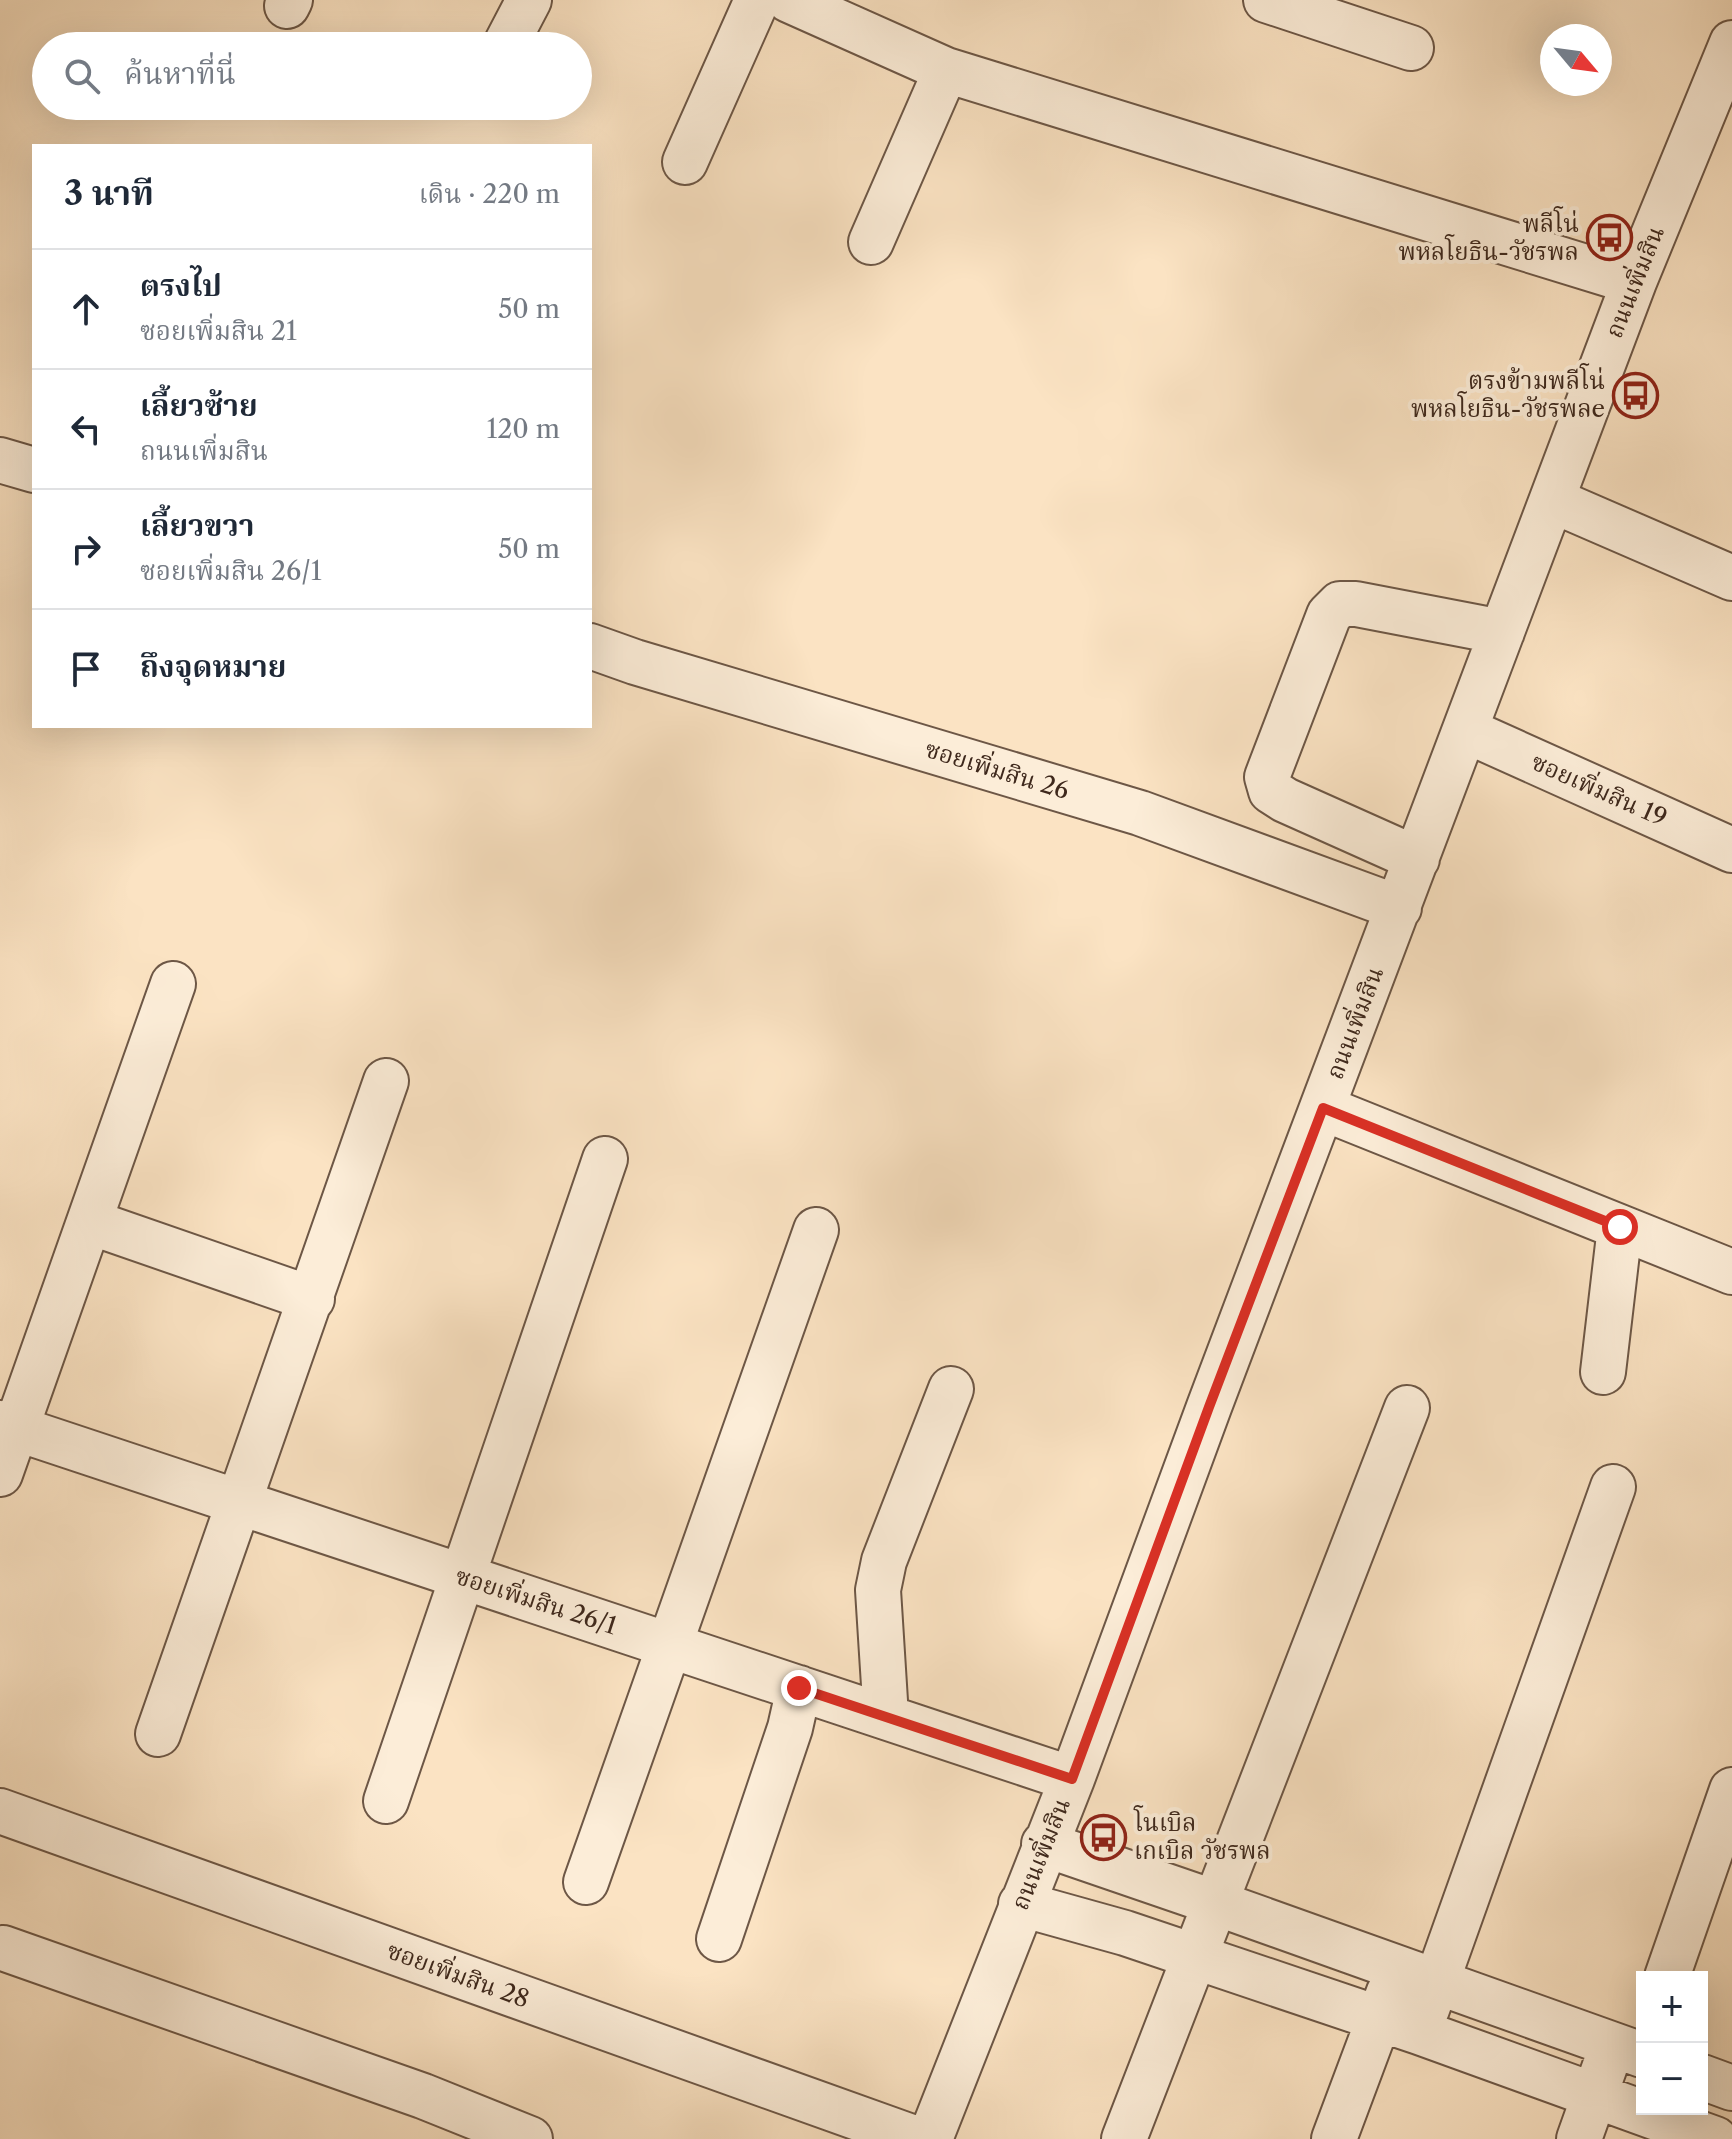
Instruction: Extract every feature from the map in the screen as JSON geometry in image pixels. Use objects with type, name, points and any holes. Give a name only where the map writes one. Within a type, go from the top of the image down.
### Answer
[{"type":"street","points":[[512,32],[529,0]]},
{"type":"street","points":[[685,162],[757,0]]},
{"type":"street","points":[[789,0],[946,70],[1634,282]]},
{"type":"street","points":[[1266,0],[1411,48]]},
{"type":"street","points":[[871,242],[946,70]]},
{"type":"street","name":"ถนนเพิ่มสิน","points":[[930,2139],[1072,1779],[1209,1407],[1634,282],[1727,71]]},
{"type":"street","points":[[0,460],[32,469]]},
{"type":"street","points":[[1552,500],[1732,578]]},
{"type":"street","points":[[1417,859],[1285,800],[1271,791],[1267,777],[1329,615],[1340,604],[1356,604],[1502,632]]},
{"type":"street","name":"ซอยเพิ่มสิน 26","points":[[592,647],[1140,813],[1399,908]]},
{"type":"street","name":"ซอยเพิ่มสิน 19","points":[[1465,730],[1732,850]]},
{"type":"street","points":[[0,1474],[8,1426],[90,1222],[173,984]]},
{"type":"street","points":[[158,1734],[386,1081]]},
{"type":"street","points":[[1323,1108],[1732,1272]]},
{"type":"street","points":[[386,1801],[605,1159]]},
{"type":"street","points":[[90,1222],[312,1299]]},
{"type":"street","points":[[1603,1372],[1620,1227]]},
{"type":"street","points":[[586,1882],[816,1230]]},
{"type":"street","points":[[886,1717],[878,1590],[884,1561],[951,1389]]},
{"type":"street","points":[[1124,2139],[1407,1408]]},
{"type":"street","name":"ซอยเพิ่มสิน 26/1","points":[[8,1426],[1072,1779]]},
{"type":"street","points":[[1334,2139],[1378,2019],[1418,1975],[1613,1487]]},
{"type":"street","points":[[719,1939],[790,1728],[799,1688]]},
{"type":"street","points":[[1669,1971],[1732,1790]]},
{"type":"street","name":"ซอยเพิ่มสิน 28","points":[[0,1811],[917,2139]]},
{"type":"street","points":[[1044,1844],[1634,2051],[1610,2099],[1579,2139]]},
{"type":"street","points":[[1021,1904],[1125,1933],[1419,2032],[1715,2139]]},
{"type":"street","points":[[3,1948],[423,2096],[530,2139]]},
{"type":"street","points":[[1418,1975],[1419,2032]]},
{"type":"street","points":[[1708,2079],[1732,2088]]},
{"type":"place","name":"พลีโน่ พหลโยธิน-วัชรพล","points":[[1610,238]]},
{"type":"place","name":"ตรงข้ามพลีโน่ พหลโยธิน-วัชรพลe","points":[[1636,395]]},
{"type":"place","name":"โนเบิล เกเบิล วัชรพล","points":[[1103,1837]]},
{"type":"route","points":[[799,1688],[1072,1779],[1323,1108],[1620,1227]]}]
